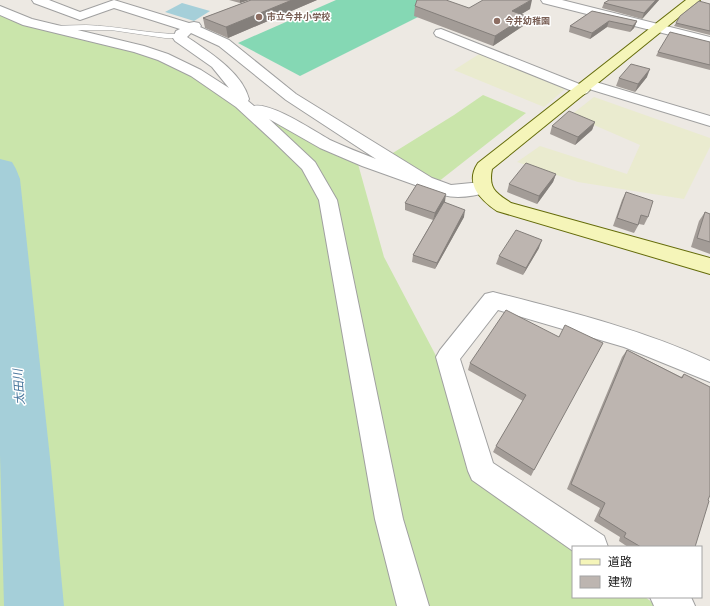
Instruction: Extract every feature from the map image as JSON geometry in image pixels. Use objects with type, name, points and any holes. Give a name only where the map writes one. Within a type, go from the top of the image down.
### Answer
[{"type":"street","points":[[38,0],[80,16],[114,4],[185,32],[224,43],[291,97],[428,184]]},
{"type":"street","points":[[547,0],[564,2],[710,41]]},
{"type":"street","points":[[694,0],[484,167],[480,178],[482,188],[490,198],[504,207],[710,266]]},
{"type":"street","points":[[0,10],[28,22],[140,49],[164,57],[196,73],[242,104],[280,137],[309,166],[328,200],[389,519],[413,606]]},
{"type":"street","points":[[205,22],[185,32],[180,38],[217,64],[239,91],[242,104]]},
{"type":"street","points":[[441,32],[586,87],[710,121]]},
{"type":"street","points":[[242,104],[271,114],[326,144],[368,162],[428,184],[450,191],[482,188]]},
{"type":"street","points":[[592,546],[482,471],[448,357],[493,300],[608,332],[680,358],[710,372]]},
{"type":"street","points":[[667,598],[679,606]]},
{"type":"lane","points":[[51,28],[103,28],[160,36],[185,32]]},
{"type":"green space","points":[[336,0],[437,0],[446,3],[300,76],[238,43]]},
{"type":"green space","points":[[0,7],[38,25],[163,57],[358,164],[384,257],[444,371],[478,481],[572,546],[572,598],[646,598],[657,606],[0,606]]},
{"type":"green space","points":[[484,51],[571,84],[544,107],[454,70]]},
{"type":"green space","points":[[483,95],[526,113],[438,182],[388,156],[454,115]]},
{"type":"green space","points":[[594,97],[710,138],[710,147],[684,199],[578,182],[517,162],[540,146],[627,174],[640,145],[571,115]]},
{"type":"water","points":[[182,3],[210,11],[194,21],[165,12]]},
{"type":"building","points":[[251,0],[292,0],[226,27],[203,18]]},
{"type":"building","points":[[417,0],[446,0],[469,8],[483,0],[531,0],[512,11],[526,16],[495,36],[415,6]]},
{"type":"building","points":[[609,0],[656,0],[644,13],[604,3]]},
{"type":"building","points":[[699,1],[710,4],[710,31],[676,23],[680,16]]},
{"type":"building","points":[[592,11],[637,21],[633,26],[609,21],[592,33],[570,26]]},
{"type":"building","points":[[670,32],[710,42],[710,65],[658,52]]},
{"type":"building","points":[[631,64],[650,69],[638,84],[619,78]]},
{"type":"building","points":[[569,111],[595,122],[578,137],[552,126]]},
{"type":"building","points":[[526,163],[556,174],[539,196],[509,184]]},
{"type":"building","points":[[417,184],[446,194],[435,213],[405,203]]},
{"type":"building","points":[[626,192],[653,201],[648,217],[641,215],[638,225],[617,218]]},
{"type":"building","points":[[444,202],[465,210],[437,263],[413,255]]},
{"type":"building","points":[[705,212],[710,214],[710,242],[697,238]]},
{"type":"building","points":[[516,230],[542,240],[526,268],[499,256]]},
{"type":"building","points":[[506,310],[559,337],[565,325],[603,343],[534,470],[496,446],[526,395],[470,363]]},
{"type":"building","points":[[627,350],[682,378],[684,374],[710,387],[710,495],[695,546],[639,546],[624,537],[626,533],[599,516],[605,503],[571,484]]},
{"type":"waterway","name":"太田川","points":[[0,169],[3,179],[26,467],[34,606]]},
{"type":"place","name":"市立今井小学校","points":[[259,17]]},
{"type":"place","name":"今井幼稚園","points":[[497,21]]}]
